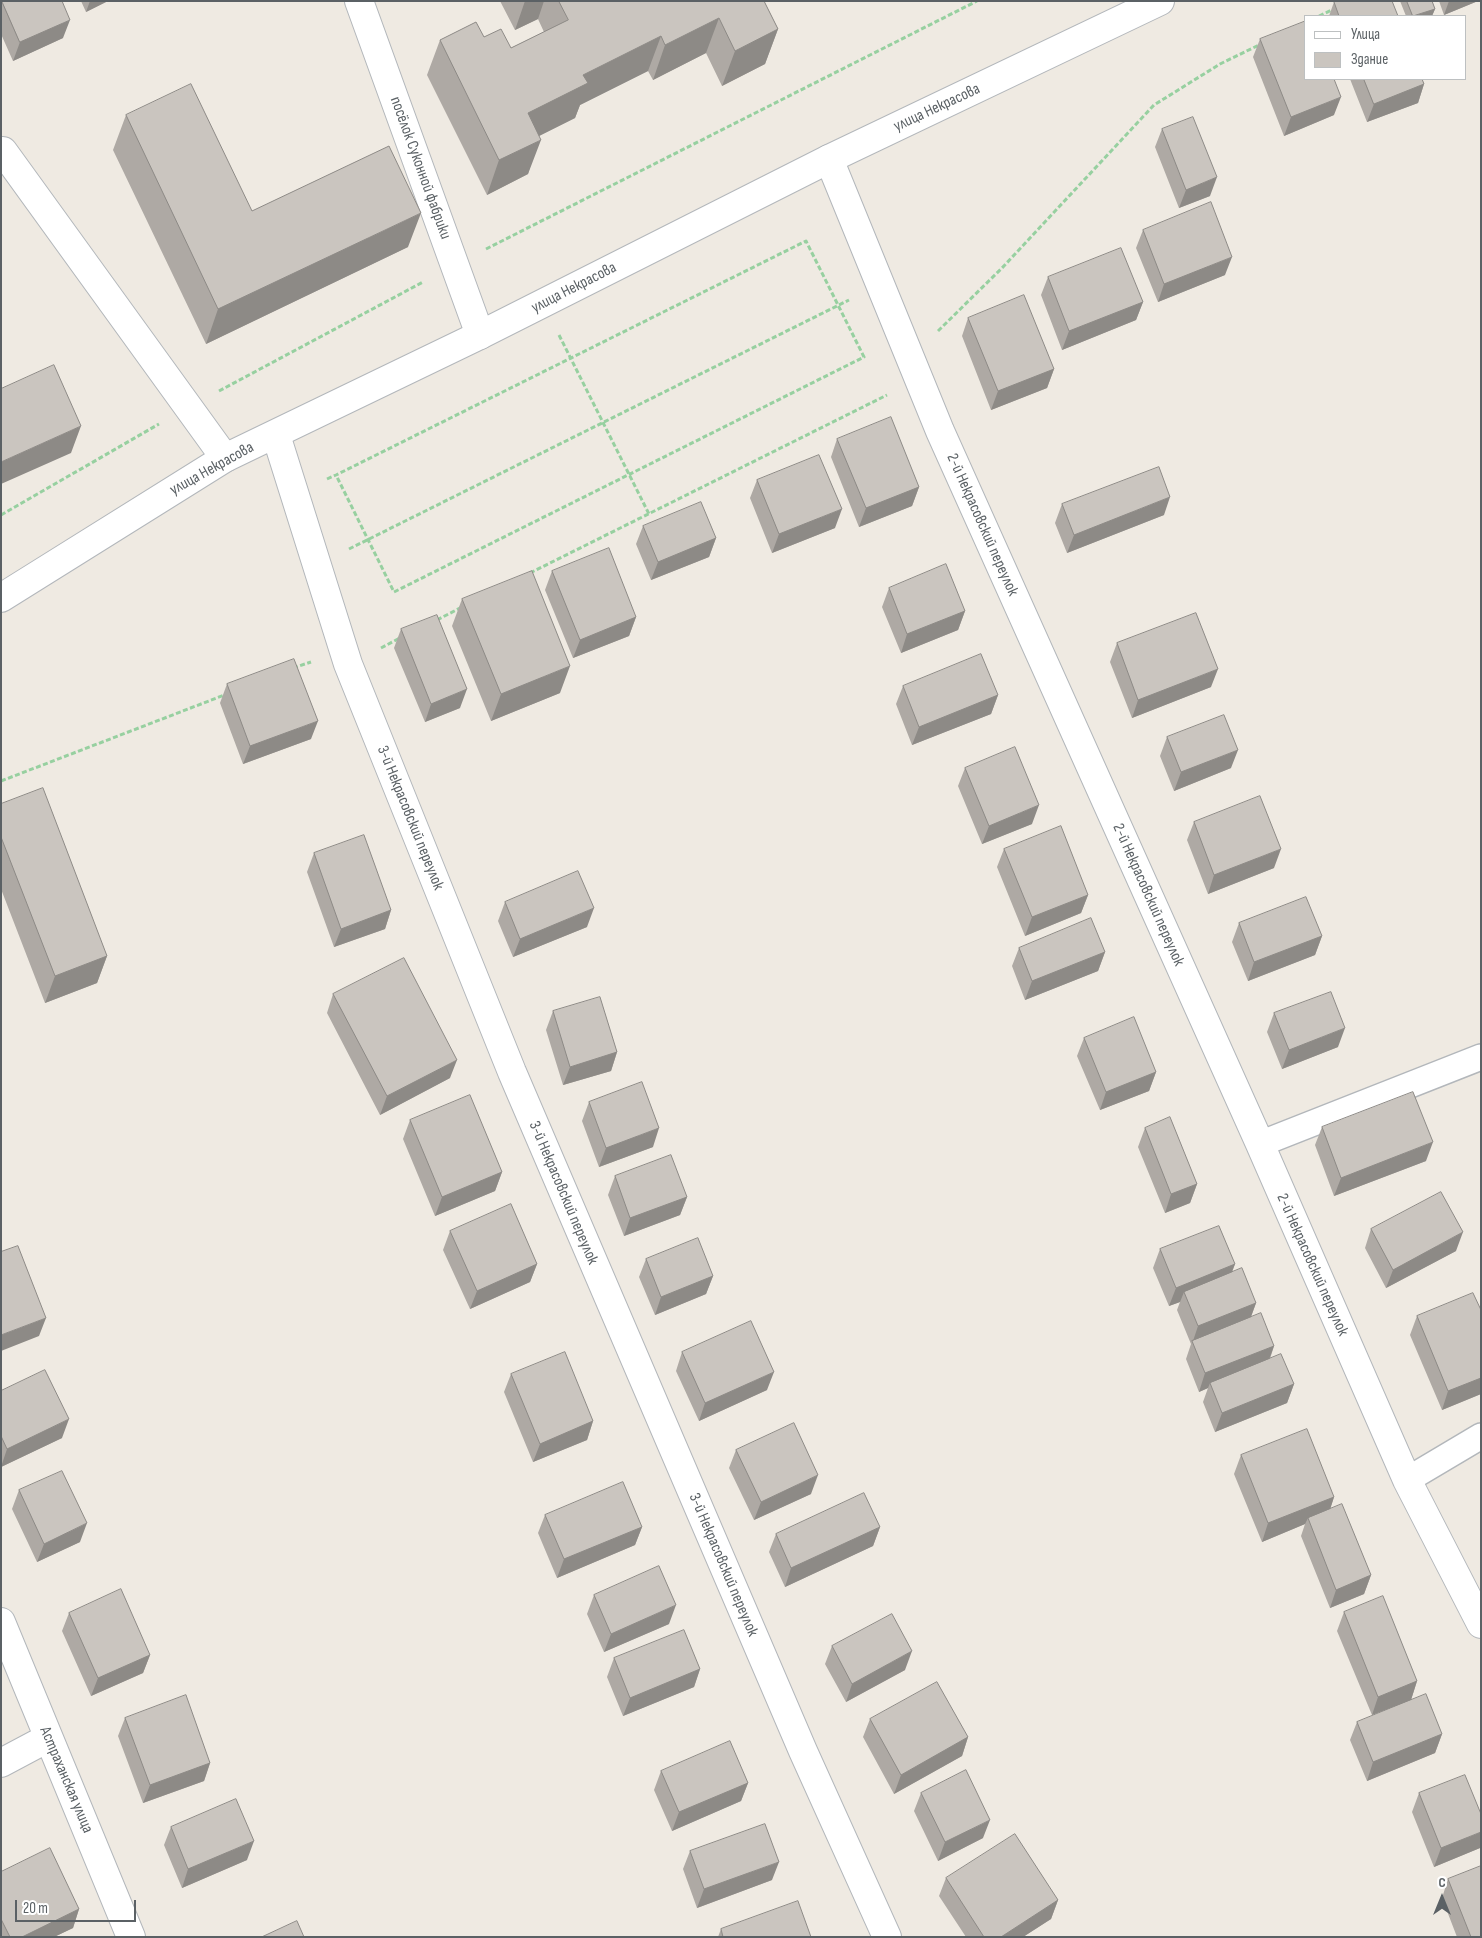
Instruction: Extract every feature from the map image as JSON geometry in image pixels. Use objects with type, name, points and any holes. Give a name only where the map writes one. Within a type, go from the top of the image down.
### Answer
[{"type":"street","name":"посёлок Суконной фабрики","points":[[359,1],[480,335]]},
{"type":"street","name":"улица Некрасова","points":[[1,598],[225,458],[480,335],[829,159],[1160,1]]},
{"type":"street","points":[[2,152],[225,458]]},
{"type":"street","name":"2-й Некрасовский переулок","points":[[829,159],[944,440],[1260,1144],[1407,1480],[1481,1624]]},
{"type":"street","name":"3-й Некрасовский переулок","points":[[276,435],[348,664],[512,1072],[803,1751],[887,1937]]},
{"type":"street","name":"Астраханская улица","points":[[1,1622],[131,1937]]},
{"type":"street","points":[[1,1762],[48,1738]]},
{"type":"lane","points":[[1260,1144],[1481,1058]]},
{"type":"lane","points":[[1407,1480],[1481,1436]]},
{"type":"path","points":[[1321,15],[1342,5]]},
{"type":"path","points":[[525,576],[649,514],[916,369],[1002,268],[1154,105],[1220,64],[1263,43]]},
{"type":"path","points":[[806,241],[864,357],[394,592],[336,475],[571,358],[806,241]]},
{"type":"path","points":[[368,540],[880,284]]},
{"type":"path","points":[[571,358],[649,514]]},
{"type":"path","points":[[436,620],[463,607]]},
{"type":"path","points":[[289,670],[308,662],[348,664],[401,638]]},
{"type":"path","points":[[1,781],[233,691]]},
{"type":"building","points":[[2,1],[62,1],[70,20],[20,42]]},
{"type":"building","points":[[559,1],[764,1],[778,29],[735,51],[719,18],[665,45],[661,36],[583,75],[588,83],[528,113],[541,140],[499,160],[440,40],[476,22],[484,37],[501,29],[511,48],[568,20]]},
{"type":"building","points":[[1392,1],[1398,15],[1339,15],[1334,2]]},
{"type":"building","points":[[1407,1],[1432,1],[1435,9],[1413,15]]},
{"type":"building","points":[[1304,22],[1304,80],[1334,80],[1341,97],[1291,117],[1260,39]]},
{"type":"building","points":[[1364,80],[1422,80],[1424,84],[1374,104]]},
{"type":"building","points":[[191,84],[252,211],[389,146],[421,213],[218,309],[126,115]]},
{"type":"building","points":[[1193,117],[1217,177],[1186,190],[1162,129]]},
{"type":"building","points":[[1211,202],[1232,257],[1164,284],[1143,230]]},
{"type":"building","points":[[1121,248],[1143,302],[1069,331],[1048,277]]},
{"type":"building","points":[[1024,295],[1054,369],[998,391],[968,318]]},
{"type":"building","points":[[54,365],[81,426],[1,462],[1,389]]},
{"type":"building","points":[[891,417],[919,487],[866,508],[837,439]]},
{"type":"building","points":[[819,455],[842,509],[779,534],[757,480]]},
{"type":"building","points":[[1159,467],[1170,497],[1074,535],[1062,504]]},
{"type":"building","points":[[701,502],[716,538],[658,562],[643,526]]},
{"type":"building","points":[[609,548],[636,617],[580,640],[552,571]]},
{"type":"building","points":[[946,564],[965,611],[907,634],[889,588]]},
{"type":"building","points":[[532,571],[570,666],[501,694],[462,599]]},
{"type":"building","points":[[1196,613],[1218,669],[1138,700],[1117,643]]},
{"type":"building","points":[[437,615],[467,689],[431,704],[401,629]]},
{"type":"building","points":[[981,654],[998,695],[919,727],[903,686]]},
{"type":"building","points":[[294,659],[318,721],[250,746],[227,684]]},
{"type":"building","points":[[1224,715],[1238,750],[1181,772],[1167,737]]},
{"type":"building","points":[[1015,747],[1039,805],[989,826],[965,768]]},
{"type":"building","points":[[43,788],[107,956],[55,976],[1,837],[1,804]]},
{"type":"building","points":[[1260,796],[1281,849],[1214,875],[1194,822]]},
{"type":"building","points":[[1061,826],[1088,895],[1032,917],[1004,849]]},
{"type":"building","points":[[364,835],[391,910],[341,929],[314,853]]},
{"type":"building","points":[[578,871],[594,908],[520,939],[505,902]]},
{"type":"building","points":[[1306,897],[1322,936],[1254,962],[1239,923]]},
{"type":"building","points":[[1091,918],[1105,952],[1032,981],[1019,948]]},
{"type":"building","points":[[404,958],[457,1060],[387,1096],[333,994]]},
{"type":"building","points":[[1331,992],[1345,1028],[1289,1050],[1274,1013]]},
{"type":"building","points":[[600,997],[617,1052],[570,1067],[553,1011]]},
{"type":"building","points":[[1134,1017],[1156,1072],[1106,1092],[1084,1038]]},
{"type":"building","points":[[642,1082],[659,1128],[606,1148],[589,1102]]},
{"type":"building","points":[[1413,1092],[1433,1142],[1341,1178],[1322,1127]]},
{"type":"building","points":[[470,1095],[502,1172],[442,1197],[410,1120]]},
{"type":"building","points":[[1170,1117],[1197,1184],[1171,1194],[1145,1128]]},
{"type":"building","points":[[671,1155],[687,1197],[630,1218],[615,1176]]},
{"type":"building","points":[[1441,1192],[1463,1232],[1393,1270],[1371,1229]]},
{"type":"building","points":[[511,1204],[537,1264],[477,1291],[450,1231]]},
{"type":"building","points":[[1219,1226],[1235,1264],[1176,1288],[1160,1249]]},
{"type":"building","points":[[698,1238],[713,1276],[661,1297],[646,1259]]},
{"type":"building","points":[[18,1246],[46,1318],[1,1335],[1,1252]]},
{"type":"building","points":[[1242,1268],[1256,1303],[1198,1326],[1184,1292]]},
{"type":"building","points":[[1473,1293],[1481,1310],[1481,1378],[1448,1391],[1417,1316]]},
{"type":"building","points":[[1261,1313],[1274,1346],[1205,1373],[1192,1341]]},
{"type":"building","points":[[751,1321],[774,1372],[705,1403],[682,1352]]},
{"type":"building","points":[[565,1352],[593,1421],[540,1444],[511,1374]]},
{"type":"building","points":[[1281,1354],[1294,1384],[1222,1413],[1210,1383]]},
{"type":"building","points":[[45,1370],[69,1419],[7,1449],[1,1436],[1,1391]]},
{"type":"building","points":[[794,1423],[818,1475],[761,1502],[736,1450]]},
{"type":"building","points":[[1307,1429],[1334,1497],[1268,1523],[1241,1455]]},
{"type":"building","points":[[62,1471],[87,1523],[44,1544],[19,1490]]},
{"type":"building","points":[[623,1482],[642,1527],[564,1559],[545,1515]]},
{"type":"building","points":[[864,1493],[880,1527],[791,1568],[776,1534]]},
{"type":"building","points":[[1342,1504],[1371,1575],[1336,1590],[1308,1518]]},
{"type":"building","points":[[659,1566],[676,1605],[611,1634],[594,1595]]},
{"type":"building","points":[[121,1589],[150,1655],[98,1678],[69,1613]]},
{"type":"building","points":[[1383,1596],[1417,1681],[1378,1697],[1344,1612]]},
{"type":"building","points":[[892,1614],[912,1651],[852,1684],[832,1646]]},
{"type":"building","points":[[684,1630],[700,1669],[630,1698],[614,1658]]},
{"type":"building","points":[[937,1682],[968,1737],[901,1775],[870,1719]]},
{"type":"building","points":[[1426,1694],[1442,1734],[1373,1762],[1357,1722]]},
{"type":"building","points":[[186,1695],[210,1763],[150,1785],[125,1718]]},
{"type":"building","points":[[730,1741],[748,1783],[679,1812],[661,1771]]},
{"type":"building","points":[[966,1770],[990,1820],[945,1842],[921,1793]]},
{"type":"building","points":[[1465,1775],[1481,1814],[1481,1832],[1441,1848],[1419,1793]]},
{"type":"building","points":[[236,1799],[254,1841],[188,1869],[171,1827]]},
{"type":"building","points":[[765,1824],[779,1862],[704,1889],[690,1851]]},
{"type":"building","points":[[1015,1834],[1058,1900],[1001,1937],[984,1937],[946,1878]]},
{"type":"building","points":[[50,1848],[79,1909],[22,1937],[10,1937],[1,1919],[1,1872]]},
{"type":"building","points":[[1481,1866],[1481,1937],[1471,1937],[1448,1879]]},
{"type":"building","points":[[798,1901],[811,1937],[723,1937],[721,1929]]},
{"type":"building","points":[[297,1921],[304,1937],[262,1937]]}]
